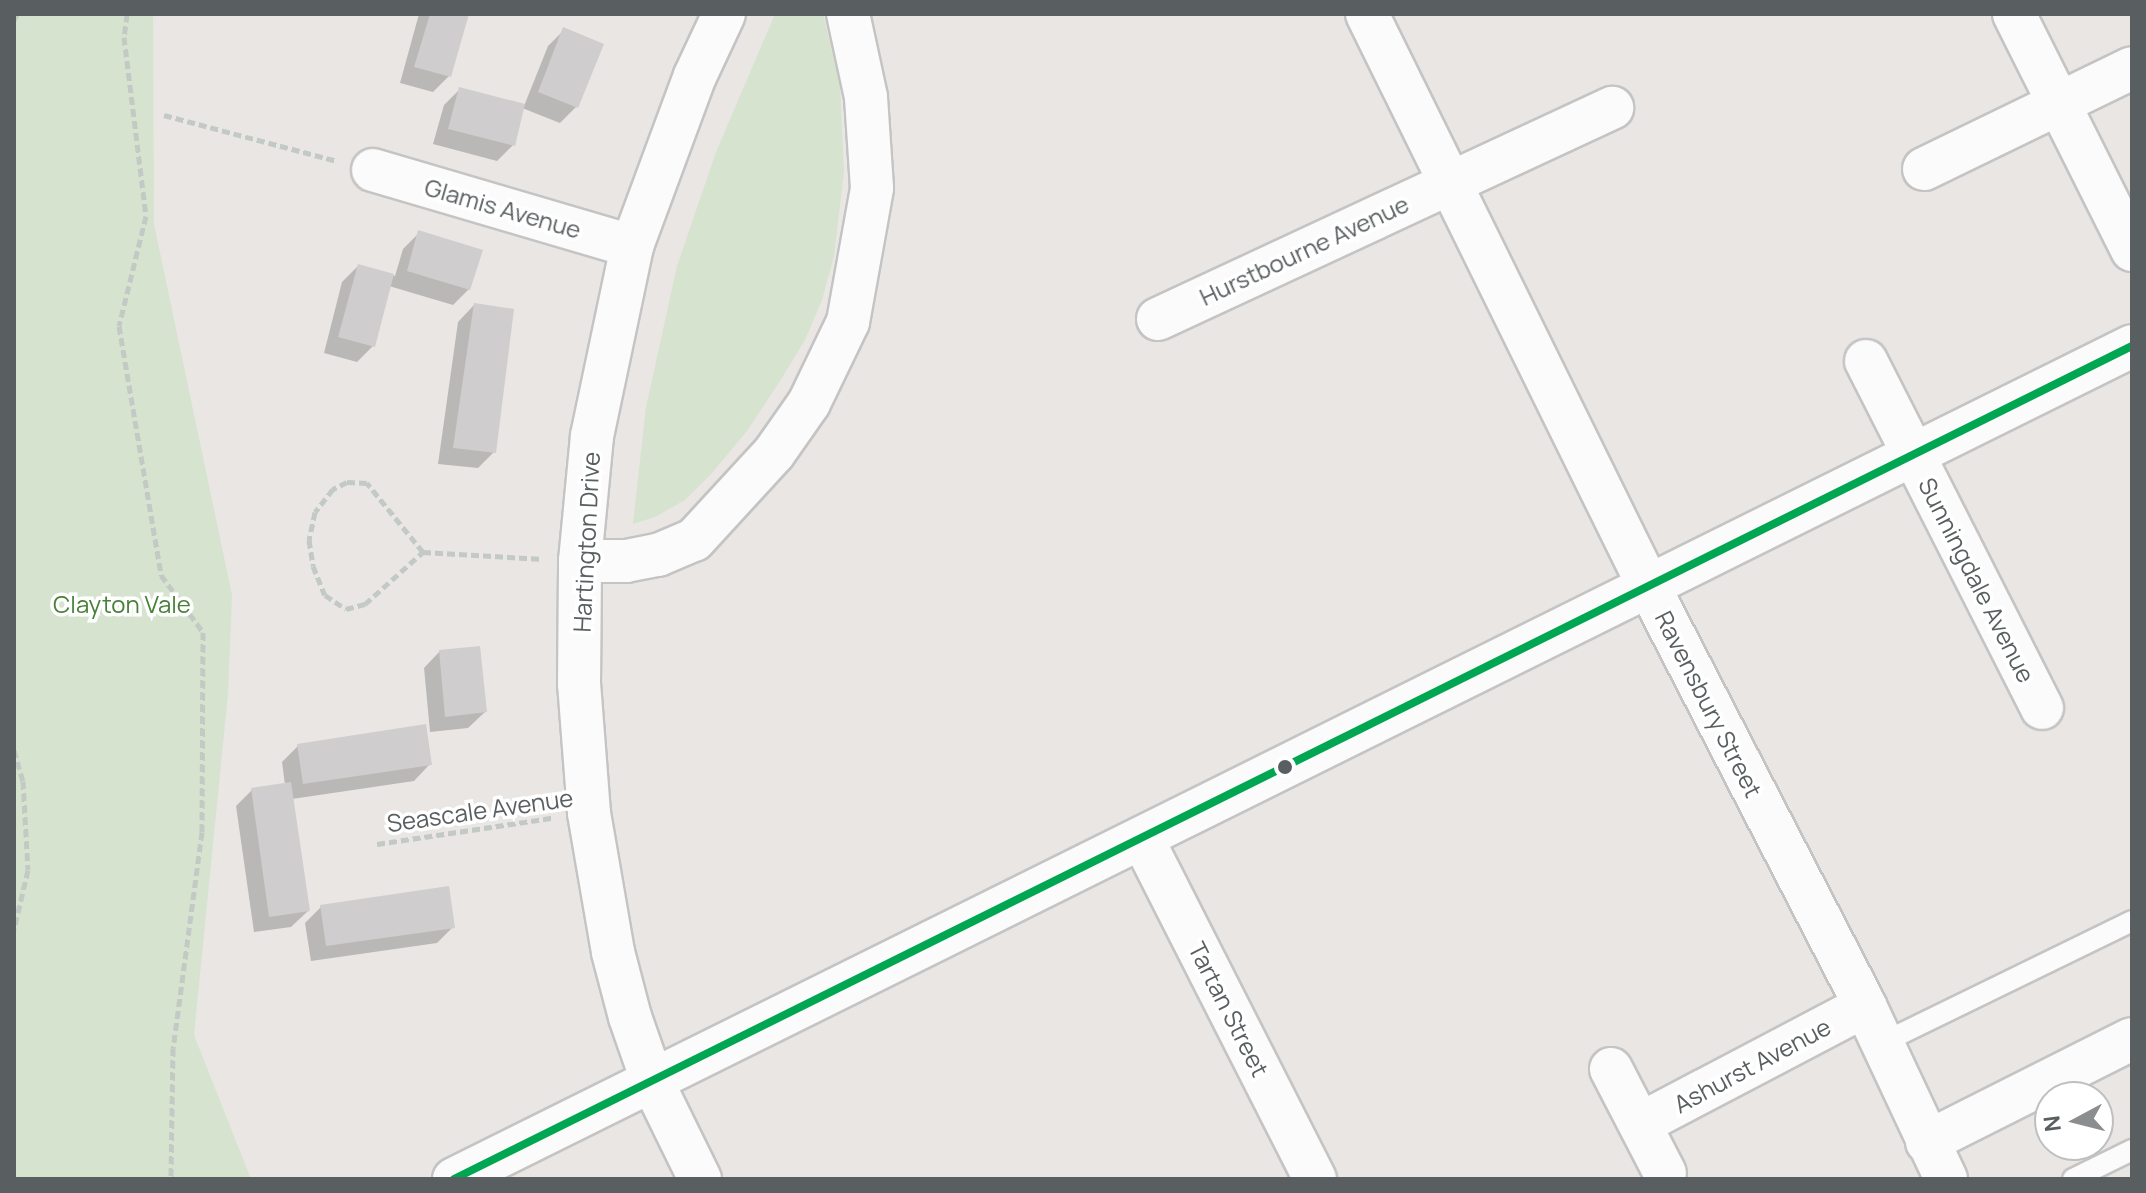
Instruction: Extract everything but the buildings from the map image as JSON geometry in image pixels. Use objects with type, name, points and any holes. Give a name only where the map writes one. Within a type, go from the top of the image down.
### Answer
[{"type":"street","name":"Hartington Drive","points":[[700,1179],[653,1083],[630,1017],[613,952],[589,813],[579,684],[580,561],[592,436],[632,246],[695,76],[724,14]]},
{"type":"street","points":[[580,561],[626,561],[658,555],[694,540],[774,453],[809,403],[848,322],[864,248],[872,188],[866,97],[848,14]]},
{"type":"street","name":"Ravensbury Street","points":[[1367,14],[1649,587],[1865,1006],[1946,1179]]},
{"type":"street","points":[[2014,14],[2132,250]]},
{"type":"street","points":[[1924,169],[2132,68]]},
{"type":"street","name":"Hurstbourne Avenue","points":[[1158,319],[1612,108]]},
{"type":"street","name":"Glamis Avenue","points":[[373,170],[632,246]]},
{"type":"street","points":[[454,1179],[1143,840],[2132,346]]},
{"type":"street","name":"Sunningdale Avenue","points":[[1866,361],[2042,708]]},
{"type":"street","name":"Tartan Street","points":[[1143,840],[1315,1179]]},
{"type":"street","name":"Ashurst Avenue","points":[[1640,1124],[1865,1006]]},
{"type":"street","points":[[1927,1142],[2132,1039]]},
{"type":"street","points":[[1611,1069],[1665,1173]]},
{"type":"lane","points":[[1882,1043],[2132,921]]},
{"type":"lane","points":[[2073,1179],[2132,1150]]},
{"type":"path","points":[[14,20],[17,14]]},
{"type":"path","points":[[127,14],[124,37],[146,216],[119,326],[161,575],[203,632],[202,832],[173,1048],[171,1179]]},
{"type":"path","points":[[164,115],[373,170]]},
{"type":"path","points":[[423,552],[367,483],[347,482],[333,489],[315,512],[309,540],[313,566],[325,595],[346,609],[365,604],[423,552],[580,561]]},
{"type":"path","points":[[14,750],[23,781],[28,870],[14,929]]},
{"type":"path","name":"Seascale Avenue","points":[[377,844],[589,813]]},
{"type":"green space","name":"Clayton Vale","points":[[14,14],[153,14],[154,224],[232,595],[228,694],[194,1035],[251,1179],[14,1179]]},
{"type":"green space","points":[[775,14],[823,14],[840,85],[844,172],[834,256],[822,300],[805,340],[780,381],[747,431],[712,473],[685,500],[655,517],[633,524],[646,407],[677,266],[716,152]]},
{"type":"transit line","points":[[454,1179],[2132,346]]}]
